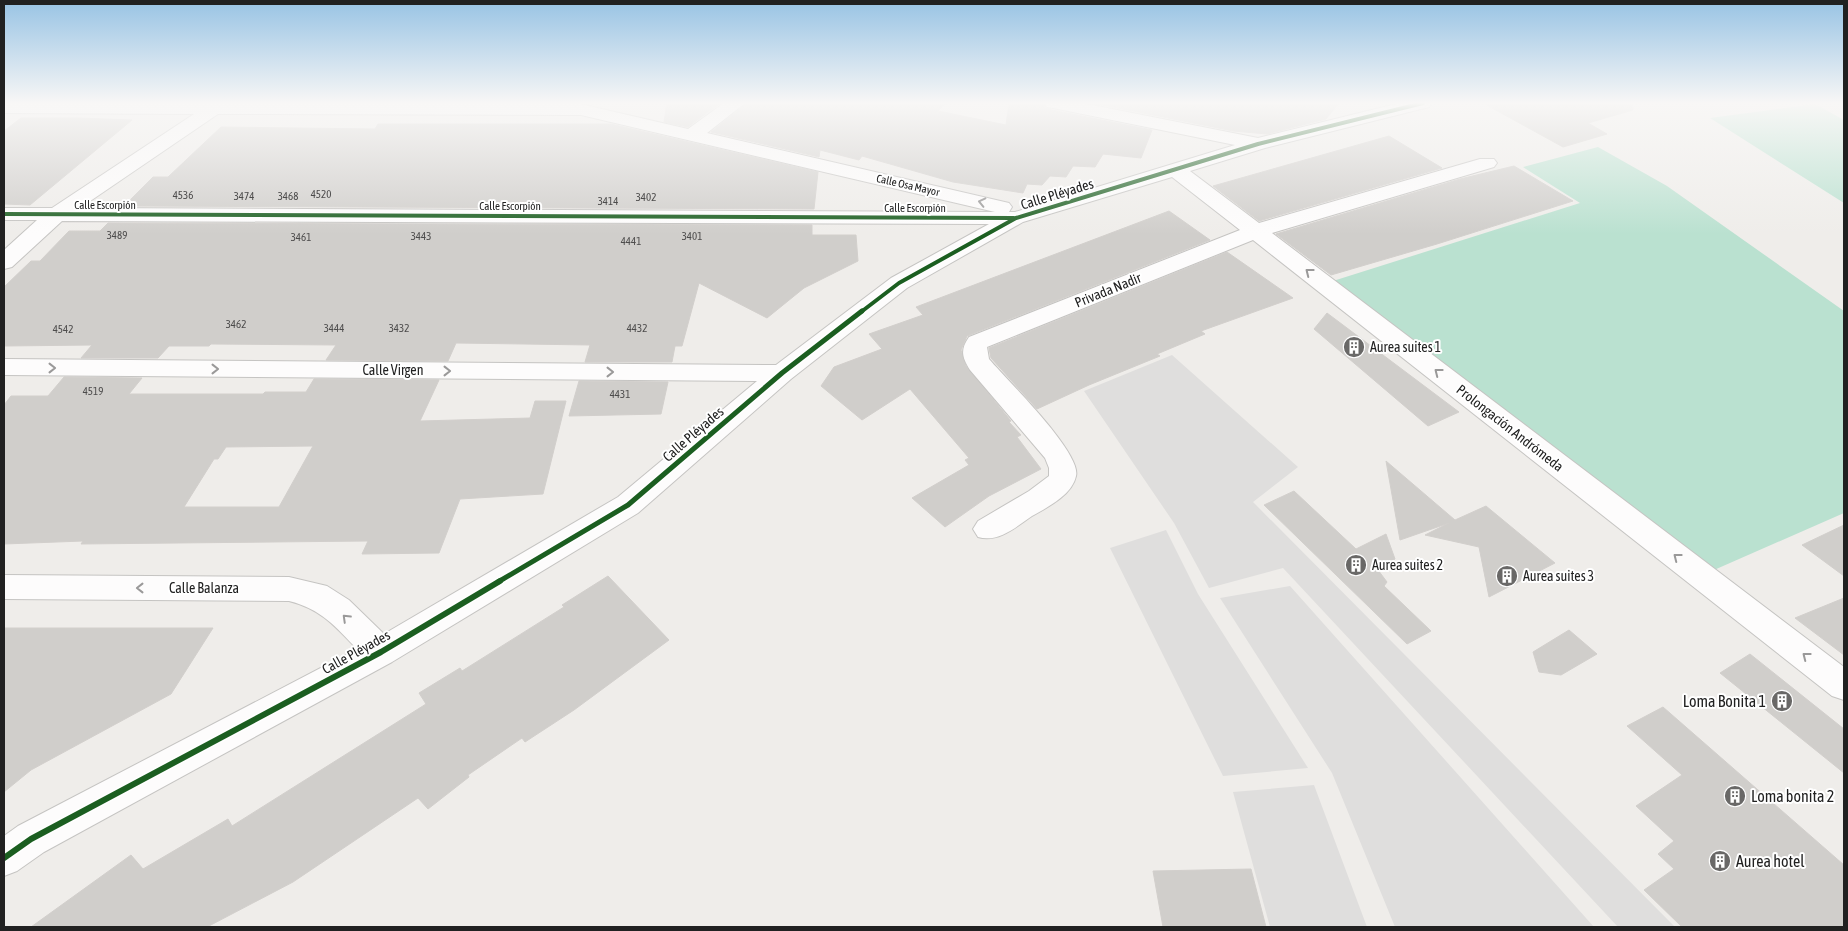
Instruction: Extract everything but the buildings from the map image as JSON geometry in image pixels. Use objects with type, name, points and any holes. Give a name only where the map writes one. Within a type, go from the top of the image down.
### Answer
[{"type":"street","points":[[4,262],[57,214],[158,146]]},
{"type":"street","name":"Calle Osa Mayor","points":[[734,146],[1023,216]]},
{"type":"street","name":"Calle Pléyades","points":[[4,858],[31,839],[381,652],[628,505],[782,373],[899,282],[1023,216],[1250,146]]},
{"type":"street","name":"Privada Nadir","points":[[988,529],[1058,484],[1064,470],[1062,461],[1055,451],[979,364],[974,352],[974,346],[978,342],[1256,231],[1487,162]]},
{"type":"street","name":"Prolongación Andrómeda","points":[[1176,170],[1844,686]]},
{"type":"street","name":"Calle Escorpión","points":[[4,214],[1023,216]]},
{"type":"street","name":"Calle Virgen","points":[[4,368],[782,373]]},
{"type":"street","name":"Calle Balanza","points":[[4,587],[289,589],[316,595],[330,604],[381,652]]},
{"type":"green space","points":[[1755,146],[1844,146],[1844,203]]},
{"type":"green space","points":[[1598,147],[1667,186],[1844,311],[1844,513],[1714,570],[1333,281],[1580,203],[1523,167]]},
{"type":"shaded area","points":[[1172,355],[1298,467],[1253,502],[1675,927],[1618,927],[1283,568],[1209,588],[1174,523],[1084,391]]},
{"type":"shaded area","points":[[1166,530],[1198,594],[1308,768],[1223,776],[1110,548]]},
{"type":"shaded area","points":[[1290,586],[1594,927],[1395,927],[1332,773],[1220,598]]},
{"type":"shaded area","points":[[1314,785],[1367,927],[1270,927],[1233,792]]},
{"type":"cycle path","points":[[4,858],[31,839],[381,652],[628,505],[782,373],[899,283],[1016,218],[1250,146]]},
{"type":"cycle path","points":[[4,214],[1014,218]]},
{"type":"place","name":"Aurea suites 1","points":[[1354,347]]},
{"type":"place","name":"Aurea suites 2","points":[[1356,565]]},
{"type":"place","name":"Aurea suites 3","points":[[1507,576]]},
{"type":"place","name":"Loma Bonita 1","points":[[1782,701]]},
{"type":"place","name":"Loma bonita 2","points":[[1735,796]]},
{"type":"place","name":"Aurea hotel","points":[[1720,861]]}]
